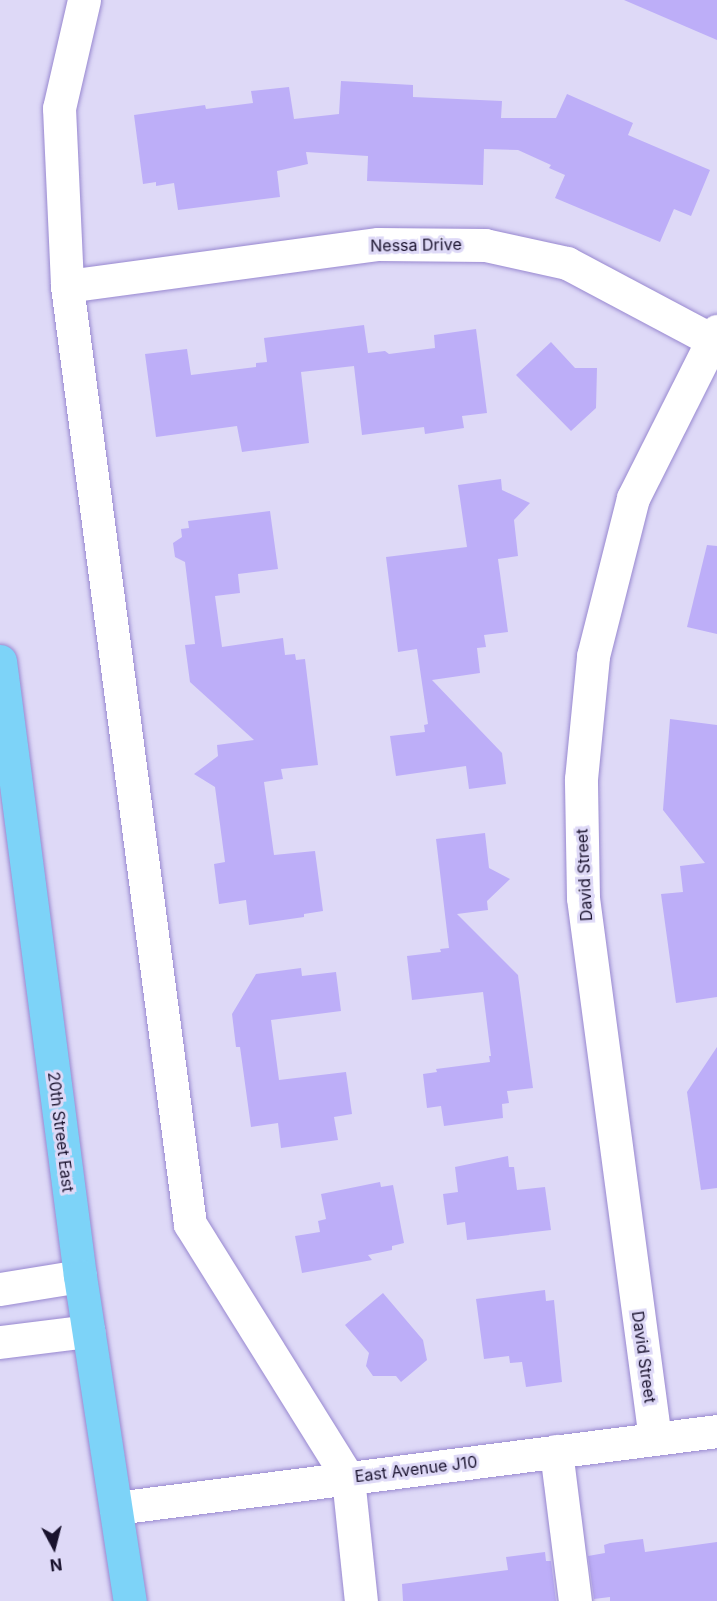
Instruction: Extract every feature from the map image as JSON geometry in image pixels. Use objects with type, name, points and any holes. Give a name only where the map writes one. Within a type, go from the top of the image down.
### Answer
[{"type":"main road","name":"20th Street East","points":[[0,661],[80,1276],[130,1601]]},
{"type":"street","points":[[84,0],[58,108],[66,286],[190,1224],[348,1478],[361,1601]]},
{"type":"street","name":"Nessa Drive","points":[[66,286],[378,244],[485,245],[567,263],[714,335]]},
{"type":"street","name":"David Street","points":[[655,1439],[583,898],[581,779],[593,656],[633,498],[714,335]]},
{"type":"street","points":[[0,1289],[80,1276]]},
{"type":"street","points":[[0,1342],[88,1331]]},
{"type":"street","name":"East Avenue J10","points":[[116,1508],[717,1431]]},
{"type":"street","points":[[556,1451],[575,1601]]},
{"type":"building","points":[[624,0],[717,0],[717,40]]},
{"type":"building","points":[[341,81],[413,85],[413,97],[502,101],[501,118],[556,118],[567,94],[633,123],[628,135],[710,170],[691,216],[674,209],[660,242],[555,198],[565,175],[549,168],[551,165],[518,150],[484,149],[483,185],[367,181],[368,156],[306,152],[308,164],[277,171],[280,197],[178,210],[174,183],[156,186],[156,182],[143,184],[134,115],[205,105],[206,109],[253,103],[251,91],[289,87],[294,119],[339,114]]},
{"type":"building","points":[[364,325],[368,353],[385,351],[389,354],[435,348],[434,335],[476,329],[487,413],[462,416],[464,428],[425,434],[424,427],[362,435],[354,366],[301,372],[309,443],[242,452],[237,426],[156,437],[145,354],[187,349],[191,375],[256,367],[256,363],[267,362],[264,338]]},
{"type":"building","points":[[551,342],[575,368],[597,368],[596,408],[571,431],[516,375]]},
{"type":"building","points":[[501,479],[502,490],[530,503],[514,520],[518,556],[498,559],[508,632],[484,635],[486,647],[477,648],[480,673],[432,680],[502,753],[506,784],[469,789],[466,766],[396,776],[390,736],[425,732],[424,725],[428,724],[417,649],[398,652],[386,557],[467,547],[458,485]]},
{"type":"building","points":[[270,511],[278,569],[238,574],[240,593],[215,596],[222,647],[283,638],[285,655],[295,654],[296,660],[305,659],[318,765],[281,769],[283,779],[264,782],[274,855],[315,851],[323,911],[304,914],[304,917],[249,925],[246,900],[219,904],[214,864],[225,862],[215,787],[194,774],[218,756],[217,745],[254,740],[190,682],[185,645],[195,644],[185,562],[175,557],[173,543],[182,537],[181,529],[189,528],[188,521]]},
{"type":"building","points":[[707,545],[717,546],[717,634],[687,627]]},
{"type":"building","points":[[670,719],[717,725],[717,997],[676,1003],[661,894],[683,892],[680,866],[705,863],[663,810]]},
{"type":"building","points":[[485,833],[489,868],[510,879],[487,901],[488,910],[457,914],[518,975],[533,1088],[507,1091],[509,1103],[502,1104],[503,1118],[444,1126],[441,1106],[427,1108],[423,1074],[437,1072],[436,1069],[490,1062],[483,992],[412,1000],[407,956],[441,952],[440,949],[449,948],[436,839]]},
{"type":"building","points":[[301,968],[302,976],[336,972],[341,1011],[271,1020],[279,1080],[346,1072],[352,1114],[334,1117],[338,1140],[281,1148],[278,1123],[251,1127],[240,1047],[236,1047],[232,1014],[256,974]]},
{"type":"building","points":[[717,1047],[717,1188],[701,1190],[687,1092]]},
{"type":"building","points":[[508,1156],[509,1167],[514,1167],[517,1190],[545,1187],[551,1230],[467,1240],[465,1222],[447,1225],[443,1194],[458,1192],[455,1167]]},
{"type":"building","points":[[380,1182],[381,1187],[393,1185],[404,1243],[392,1246],[392,1250],[368,1255],[372,1260],[302,1273],[295,1236],[320,1232],[318,1221],[326,1219],[321,1194]]},
{"type":"building","points":[[545,1290],[546,1301],[554,1300],[562,1382],[526,1387],[522,1362],[510,1363],[509,1356],[484,1359],[476,1299]]},
{"type":"building","points":[[383,1293],[423,1340],[427,1360],[401,1382],[396,1376],[373,1376],[366,1366],[369,1353],[345,1325]]},
{"type":"building","points":[[643,1539],[645,1552],[717,1542],[717,1601],[610,1601],[610,1597],[594,1599],[588,1556],[605,1553],[604,1545],[610,1543]]},
{"type":"building","points":[[545,1552],[546,1561],[551,1561],[556,1601],[403,1601],[402,1584],[508,1570],[506,1557]]}]
